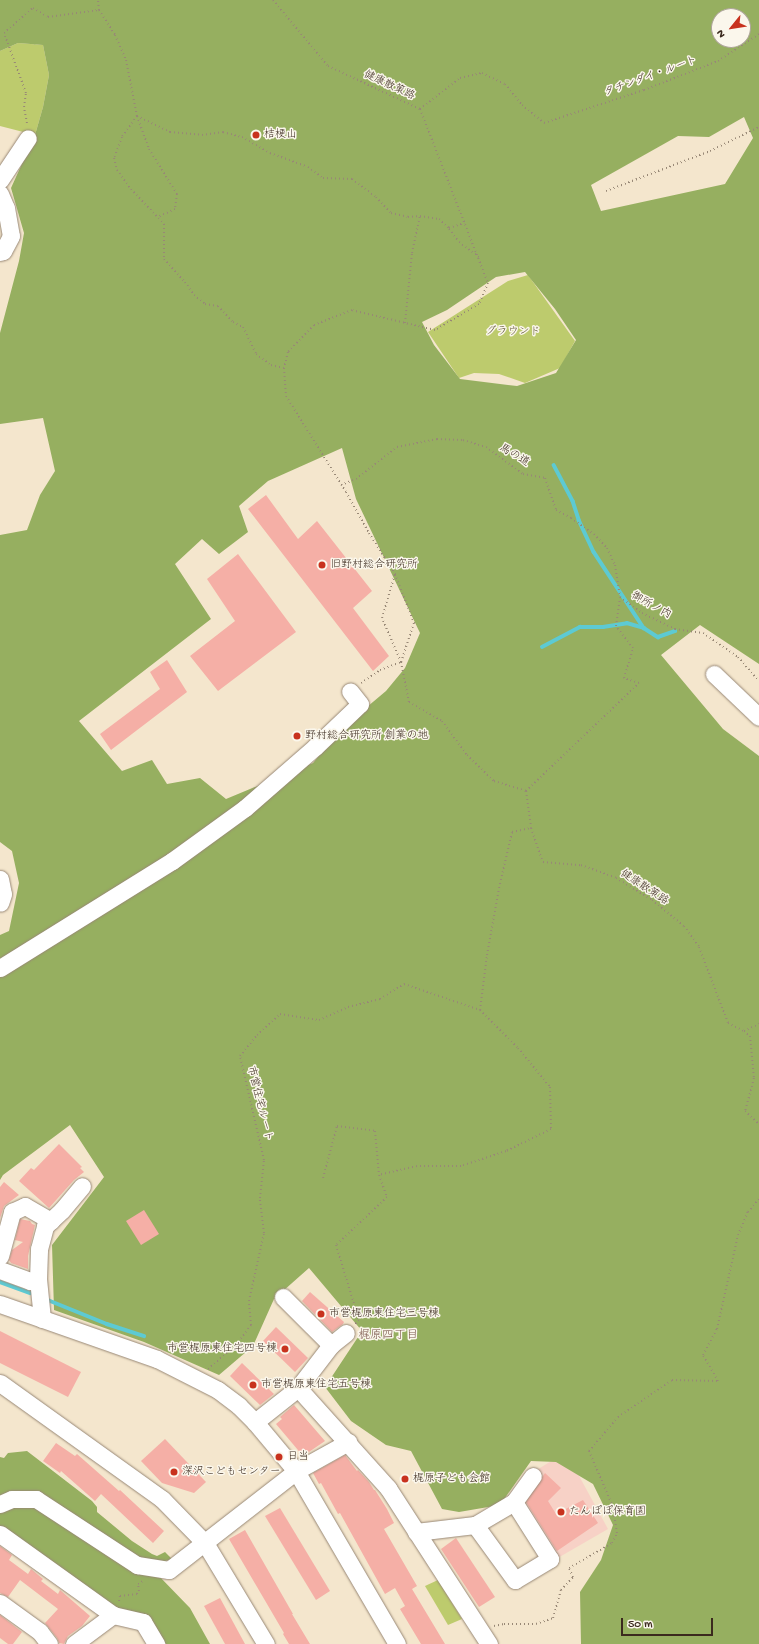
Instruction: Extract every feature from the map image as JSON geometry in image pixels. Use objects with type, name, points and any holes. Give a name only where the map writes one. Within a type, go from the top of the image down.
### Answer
[{"type":"street","points":[[0,180],[28,138]]},
{"type":"street","points":[[0,194],[6,208],[11,236],[4,251],[0,252]]},
{"type":"street","points":[[714,674],[759,717]]},
{"type":"street","points":[[0,968],[172,861],[244,808],[315,746],[360,704],[350,691]]},
{"type":"street","points":[[0,878],[3,894],[0,903]]},
{"type":"street","points":[[42,1319],[38,1279],[40,1249],[45,1226],[62,1210],[82,1186]]},
{"type":"street","points":[[0,1256],[12,1212],[25,1206],[50,1221]]},
{"type":"street","points":[[0,1270],[30,1281],[38,1279]]},
{"type":"street","points":[[283,1297],[322,1334],[331,1345]]},
{"type":"street","points":[[0,1304],[156,1359],[218,1390],[240,1406],[296,1471],[396,1644]]},
{"type":"street","points":[[255,1422],[298,1388],[331,1345],[346,1333]]},
{"type":"street","points":[[0,1383],[162,1499],[205,1543],[266,1644]]},
{"type":"street","points":[[298,1388],[388,1488],[489,1644]]},
{"type":"street","points":[[0,1504],[12,1499],[36,1499],[137,1565],[169,1570],[296,1471],[348,1442]]},
{"type":"street","points":[[416,1532],[475,1525],[514,1502],[533,1476]]},
{"type":"street","points":[[475,1525],[515,1580],[550,1559],[514,1502]]},
{"type":"street","points":[[0,1534],[113,1615],[143,1622],[156,1644]]},
{"type":"street","points":[[0,1603],[40,1632],[49,1644]]},
{"type":"street","points":[[74,1644],[113,1615]]},
{"type":"path","points":[[98,0],[99,10],[115,35],[126,60],[137,116],[149,149],[177,194],[175,209],[158,217]]},
{"type":"path","name":"健康散策路","points":[[273,0],[328,66],[420,109],[464,223],[480,258],[488,283],[479,304],[435,330],[352,310],[314,325],[288,352],[284,368]]},
{"type":"path","points":[[28,138],[24,107],[26,93],[4,33],[33,8],[48,17],[99,10]]},
{"type":"path","name":"タチンダイ・ルート","points":[[420,109],[460,78],[482,72],[505,84],[522,105],[544,122],[644,90],[718,61],[759,34]]},
{"type":"path","points":[[137,116],[170,132],[202,135],[223,132],[242,137],[270,153],[308,167],[323,178],[352,179],[376,197],[391,213],[408,218],[420,216],[439,219],[449,228],[459,242],[480,258]]},
{"type":"path","points":[[137,116],[122,137],[114,158],[117,170],[131,189],[164,224],[164,259],[171,268],[186,282],[194,294],[205,304],[218,306],[233,322],[243,327],[256,354],[271,365],[284,368],[286,396],[369,533],[396,574],[414,623],[401,662]]},
{"type":"path","points":[[606,191],[710,151],[759,127]]},
{"type":"path","points":[[405,323],[412,254],[420,216]]},
{"type":"path","points":[[449,228],[464,223]]},
{"type":"path","name":"馬の道","points":[[341,485],[356,478],[397,448],[436,440],[463,440],[486,447],[523,474],[545,478],[556,510],[571,518],[594,534],[607,548],[615,565],[620,597]]},
{"type":"path","points":[[396,574],[382,618],[401,662],[409,702],[442,721],[467,755],[494,781],[526,791]]},
{"type":"path","name":"御所ノ内","points":[[526,791],[639,683],[624,678],[633,648],[616,626],[620,597],[642,612],[675,629],[703,633],[738,657],[759,681]]},
{"type":"path","points":[[350,691],[380,670],[401,662]]},
{"type":"path","name":"健康散策路","points":[[526,791],[531,828],[543,862],[581,865],[616,878],[652,900],[684,926],[699,947],[728,1023],[744,1031]]},
{"type":"path","points":[[379,1175],[417,1166],[462,1166],[506,1151],[552,1128],[550,1087],[518,1048],[480,1010],[492,925],[512,832],[531,828]]},
{"type":"path","name":"市営住宅ルート","points":[[197,1379],[236,1345],[251,1325],[248,1301],[264,1233],[260,1198],[264,1160],[240,1056],[257,1035],[280,1014],[319,1020],[348,1007],[380,999],[404,984],[480,1010]]},
{"type":"path","points":[[759,1024],[744,1031],[750,1036],[754,1078],[745,1111],[759,1124]]},
{"type":"path","points":[[755,1120],[759,1118]]},
{"type":"path","points":[[323,1178],[337,1126],[375,1131],[379,1175],[386,1197],[336,1245],[358,1320],[346,1333]]},
{"type":"path","points":[[479,1629],[504,1624],[536,1624],[552,1618],[561,1590],[573,1577],[569,1568],[612,1544],[618,1533],[613,1507],[589,1451],[618,1417],[672,1380],[718,1382],[703,1355],[717,1330],[738,1235],[748,1212],[759,1198]]},
{"type":"path","points":[[113,1615],[116,1612],[120,1596],[137,1594],[139,1591],[138,1584],[145,1581]]},
{"type":"shaded area","name":"たんぽぽ保育園","points":[[566,1452],[608,1529],[556,1559],[513,1495],[535,1471]]},
{"type":"green space","points":[[0,0],[759,0],[759,664],[700,625],[661,655],[723,729],[759,756],[759,1644],[581,1644],[580,1592],[601,1560],[613,1525],[593,1484],[556,1462],[531,1461],[500,1505],[459,1512],[442,1509],[411,1451],[386,1445],[351,1421],[325,1387],[362,1331],[309,1268],[274,1299],[253,1346],[219,1375],[144,1342],[54,1310],[52,1245],[104,1177],[70,1125],[3,1175],[0,1180],[0,935],[9,931],[19,883],[12,851],[0,842],[0,535],[27,530],[40,495],[55,471],[43,418],[0,424],[0,333],[19,261],[24,233],[11,188],[35,135],[43,107],[49,75],[43,45],[18,43],[0,51]],"holes":[[[744,117],[753,138],[725,184],[601,211],[591,185],[678,136],[709,137]],[[525,272],[555,309],[576,340],[556,373],[517,386],[460,379],[434,345],[422,322],[447,310],[496,277]],[[342,448],[356,499],[420,633],[405,668],[386,691],[342,728],[313,763],[226,799],[200,778],[167,784],[152,760],[122,771],[79,721],[211,619],[175,564],[202,539],[219,554],[248,532],[239,506],[268,481]]]},
{"type":"green space","points":[[18,43],[43,45],[49,75],[43,107],[35,135],[0,126],[0,51]]},
{"type":"green space","name":"グラウンド","points":[[528,275],[575,341],[560,368],[525,383],[499,374],[474,373],[459,378],[428,332],[508,281]]},
{"type":"green space","points":[[27,1451],[92,1501],[97,1507],[97,1512],[132,1541],[152,1554],[157,1556],[165,1552],[172,1559],[158,1563],[143,1561],[66,1509],[0,1498],[0,1457],[4,1458],[8,1453]]},
{"type":"green space","points":[[34,1504],[158,1575],[190,1608],[210,1644],[161,1644],[125,1615],[0,1529],[0,1509]]},
{"type":"green space","points":[[438,1580],[462,1619],[448,1625],[425,1586]]},
{"type":"building","name":"旧野村総合研究所","points":[[266,495],[298,539],[317,521],[372,591],[353,608],[389,656],[373,671],[248,509]]},
{"type":"building","points":[[238,554],[296,632],[218,691],[190,656],[235,621],[207,579]]},
{"type":"building","points":[[167,660],[187,692],[111,750],[100,734],[160,689],[150,672]]},
{"type":"building","points":[[59,1144],[82,1167],[80,1168],[84,1172],[74,1180],[49,1208],[19,1181],[31,1168],[34,1170]]},
{"type":"building","points":[[4,1182],[19,1195],[4,1206],[0,1218],[0,1187]]},
{"type":"building","points":[[144,1210],[159,1234],[141,1245],[126,1221]]},
{"type":"building","points":[[20,1219],[30,1221],[35,1225],[28,1256],[28,1269],[11,1263],[9,1260],[12,1250],[23,1242],[15,1240]]},
{"type":"building","name":"市営梶原東住宅三号棟","points":[[310,1292],[344,1322],[343,1324],[332,1332],[302,1301]]},
{"type":"building","name":"市営梶原東住宅四号棟","points":[[276,1327],[308,1358],[295,1372],[263,1341]]},
{"type":"building","points":[[0,1331],[81,1372],[68,1397],[0,1363]]},
{"type":"building","name":"市営梶原東住宅五号棟","points":[[242,1363],[274,1394],[260,1405],[230,1376]]},
{"type":"building","points":[[294,1405],[325,1441],[303,1456],[276,1424],[282,1419],[280,1417]]},
{"type":"building","name":"深沢こどもセンター","points":[[165,1439],[206,1482],[194,1493],[162,1483],[141,1461]]},
{"type":"building","points":[[56,1443],[75,1456],[77,1454],[119,1491],[120,1490],[164,1531],[153,1543],[101,1494],[95,1501],[61,1471],[60,1473],[43,1461]]},
{"type":"building","points":[[345,1455],[357,1471],[358,1470],[369,1482],[387,1509],[394,1523],[384,1529],[417,1586],[412,1589],[445,1644],[421,1644],[400,1609],[405,1606],[395,1588],[385,1594],[340,1513],[338,1514],[321,1483],[319,1484],[313,1473]]},
{"type":"building","points":[[545,1473],[561,1488],[548,1501],[556,1514],[583,1500],[598,1523],[557,1551],[526,1502]]},
{"type":"building","points":[[280,1508],[330,1591],[316,1600],[265,1516]]},
{"type":"building","points":[[245,1530],[310,1644],[289,1644],[283,1634],[284,1633],[229,1539]]},
{"type":"building","points":[[456,1538],[495,1597],[479,1607],[441,1549]]},
{"type":"building","points":[[0,1546],[12,1555],[9,1560],[28,1574],[31,1569],[43,1579],[41,1581],[58,1594],[60,1590],[90,1616],[82,1626],[68,1636],[64,1644],[59,1643],[57,1638],[45,1623],[58,1609],[20,1580],[8,1597],[0,1593]]},
{"type":"building","points":[[220,1598],[245,1644],[225,1644],[204,1606]]},
{"type":"building","points":[[0,1615],[22,1632],[13,1644],[8,1644],[0,1638]]},
{"type":"waterway","points":[[554,465],[573,501],[579,520],[594,552],[644,628]]},
{"type":"waterway","points":[[542,647],[580,627],[603,627],[627,623],[644,628],[658,637],[675,631]]},
{"type":"waterway","points":[[0,1282],[30,1293]]},
{"type":"waterway","points":[[48,1300],[107,1324],[144,1336]]},
{"type":"place","name":"桔梗山","points":[[256,135]]},
{"type":"place","name":"旧野村総合研究所","points":[[322,565]]},
{"type":"place","name":"野村総合研究所 創業の地","points":[[297,736]]},
{"type":"place","name":"市営梶原東住宅三号棟","points":[[321,1314]]},
{"type":"place","name":"市営梶原東住宅四号棟","points":[[285,1349]]},
{"type":"place","name":"市営梶原東住宅五号棟","points":[[253,1385]]},
{"type":"place","name":"日当","points":[[279,1457]]},
{"type":"place","name":"深沢こどもセンター","points":[[174,1472]]},
{"type":"place","name":"梶原子ども会館","points":[[405,1479]]},
{"type":"place","name":"たんぽぽ保育園","points":[[561,1512]]},
{"type":"district","name":"梶原四丁目","points":[[388,1337]]}]
